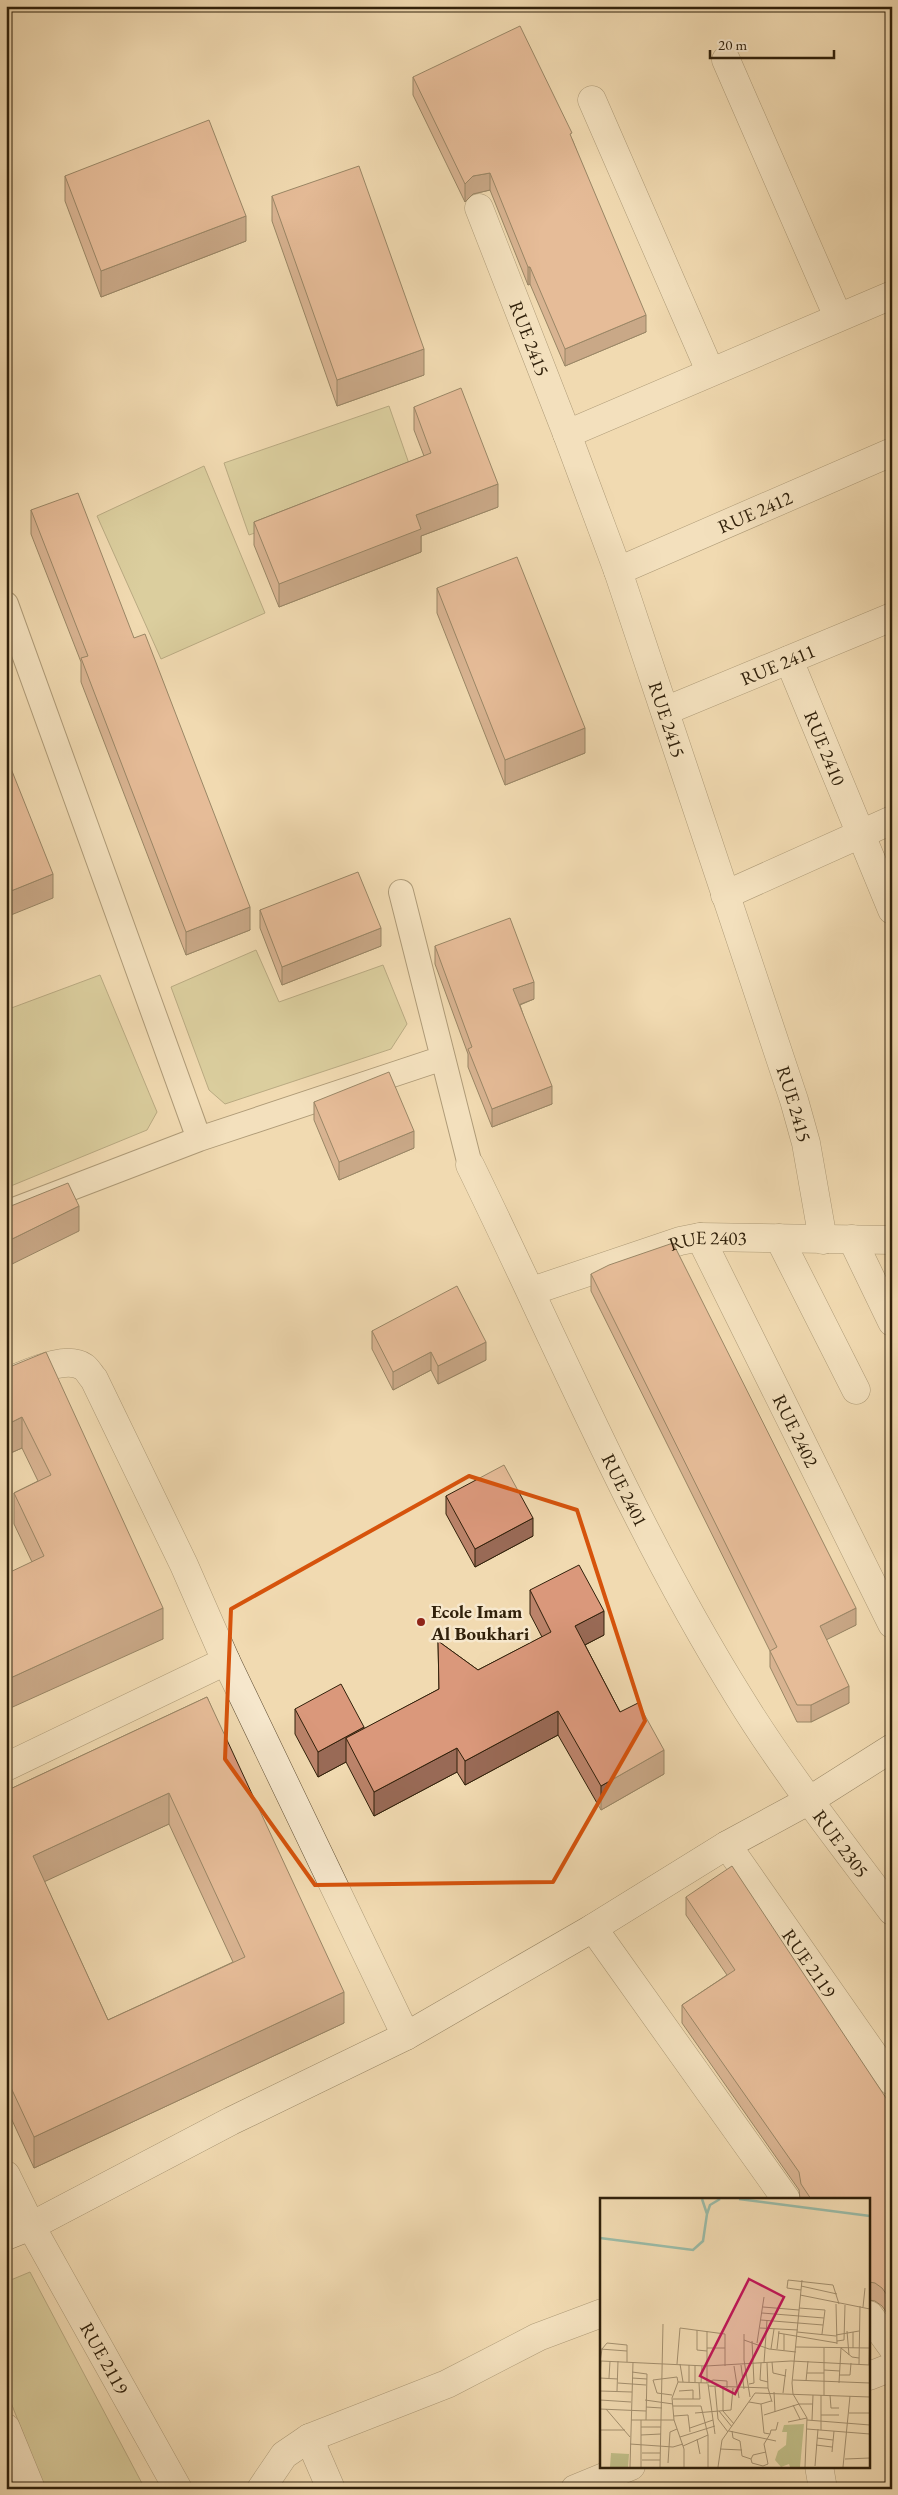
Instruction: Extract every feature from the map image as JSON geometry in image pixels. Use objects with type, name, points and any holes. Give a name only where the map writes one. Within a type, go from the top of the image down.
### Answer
[{"type":"street","points":[[726,60],[838,317]]},
{"type":"street","points":[[592,100],[710,371]]},
{"type":"street","name":"RUE 2415","points":[[479,208],[618,571],[665,711],[794,1100],[806,1143],[822,1240]]},
{"type":"street","points":[[567,434],[710,371],[892,295]]},
{"type":"street","name":"RUE 2412","points":[[618,571],[892,452]]},
{"type":"street","name":"RUE 2411","points":[[665,711],[892,617]]},
{"type":"street","name":"RUE 2410","points":[[789,660],[892,910]]},
{"type":"street","points":[[725,896],[892,820]]},
{"type":"street","name":"RUE 2401","points":[[470,1165],[532,1291],[579,1397],[689,1610],[738,1696],[810,1800]]},
{"type":"street","name":"RUE 2403","points":[[532,1291],[680,1240],[700,1237],[892,1240]]},
{"type":"street","name":"RUE 2402","points":[[700,1237],[892,1624]]},
{"type":"street","points":[[779,1238],[856,1390]]},
{"type":"street","points":[[852,1239],[892,1322]]},
{"type":"street","points":[[6,1382],[54,1364],[66,1362],[84,1367],[94,1379],[184,1565],[226,1661],[406,2036]]},
{"type":"street","points":[[6,1767],[226,1661]]},
{"type":"street","points":[[6,2236],[31,2226],[231,2121],[406,2036],[594,1928],[727,1845],[810,1800],[892,1748]]},
{"type":"street","name":"RUE 2305","points":[[810,1800],[892,1911]]},
{"type":"street","name":"RUE 2119","points":[[727,1845],[892,2080]]},
{"type":"street","points":[[594,1928],[785,2198]]},
{"type":"street","name":"RUE 2119","points":[[6,2175],[31,2226],[178,2489]]},
{"type":"street","points":[[261,2489],[284,2455],[309,2438],[447,2384],[538,2337],[574,2322],[600,2315]]},
{"type":"street","points":[[870,2316],[892,2347]]},
{"type":"street","points":[[870,2376],[892,2367]]},
{"type":"street","points":[[6,2428],[31,2489]]},
{"type":"street","points":[[309,2438],[331,2489]]},
{"type":"street","points":[[580,2488],[626,2468]]},
{"type":"street","points":[[819,2468],[822,2489]]},
{"type":"lane","points":[[6,604],[199,1139]]},
{"type":"lane","points":[[401,892],[470,1165]]},
{"type":"lane","points":[[6,1213],[199,1139],[443,1058]]},
{"type":"highlighted area","points":[[469,1476],[577,1510],[645,1721],[553,1882],[315,1885],[225,1759],[231,1609]]},
{"type":"shaded area","points":[[389,406],[414,478],[249,535],[224,463]]},
{"type":"shaded area","points":[[204,466],[265,613],[161,659],[97,516]]},
{"type":"shaded area","points":[[256,950],[279,1002],[383,965],[407,1024],[391,1049],[225,1104],[209,1090],[171,987]]},
{"type":"shaded area","points":[[100,975],[157,1112],[147,1130],[6,1188],[6,1010]]},
{"type":"shaded area","points":[[30,2272],[145,2489],[45,2489],[6,2390],[6,2282]]},
{"type":"building","points":[[520,26],[572,133],[570,134],[646,315],[565,349],[530,267],[528,267],[490,173],[473,176],[465,184],[413,77]]},
{"type":"building","points":[[209,120],[246,216],[101,271],[65,176]]},
{"type":"building","points":[[359,166],[424,349],[337,380],[272,196]]},
{"type":"building","points":[[461,388],[498,484],[416,515],[421,529],[279,584],[254,522],[431,453],[414,407]]},
{"type":"building","points":[[78,493],[134,638],[145,634],[250,907],[186,932],[81,658],[88,656],[31,510]]},
{"type":"building","points":[[517,557],[585,728],[505,760],[437,588]]},
{"type":"building","points":[[6,756],[53,874],[6,893]]},
{"type":"building","points":[[358,872],[381,928],[282,967],[260,910]]},
{"type":"building","points":[[510,918],[534,982],[513,989],[552,1086],[492,1109],[468,1049],[472,1047],[435,946]]},
{"type":"building","points":[[389,1072],[414,1131],[339,1162],[314,1102]]},
{"type":"building","points":[[68,1183],[79,1206],[6,1242],[6,1208]]},
{"type":"building","points":[[673,1243],[856,1608],[820,1626],[849,1686],[811,1705],[797,1705],[770,1651],[777,1647],[591,1274],[609,1265]]},
{"type":"building","points":[[6,1270],[10,1278],[6,1280]]},
{"type":"building","points":[[457,1286],[486,1342],[438,1366],[431,1352],[393,1372],[372,1331]]},
{"type":"building","points":[[46,1352],[163,1608],[6,1680],[6,1574],[44,1556],[14,1493],[51,1475],[22,1417],[6,1425],[6,1365],[12,1366]]},
{"type":"building","points":[[504,1465],[533,1518],[475,1549],[446,1496]]},
{"type":"building","points":[[579,1565],[604,1611],[575,1626],[620,1712],[638,1703],[664,1750],[601,1786],[558,1711],[465,1761],[457,1748],[374,1792],[346,1738],[439,1689],[438,1641],[478,1670],[551,1632],[530,1590]]},
{"type":"building","points":[[341,1684],[364,1727],[318,1752],[295,1709]]},
{"type":"building","points":[[207,1697],[344,1992],[34,2137],[6,2077],[6,1791]],"holes":[[[169,1793],[245,1957],[108,2020],[33,1856]]]},
{"type":"building","points":[[732,1866],[892,2107],[892,2302],[882,2288],[870,2282],[870,2198],[810,2198],[801,2184],[799,2172],[682,2005],[735,1970],[686,1897]]},
{"type":"place","name":"Ecole Imam Al Boukhari","points":[[421,1622]]}]
